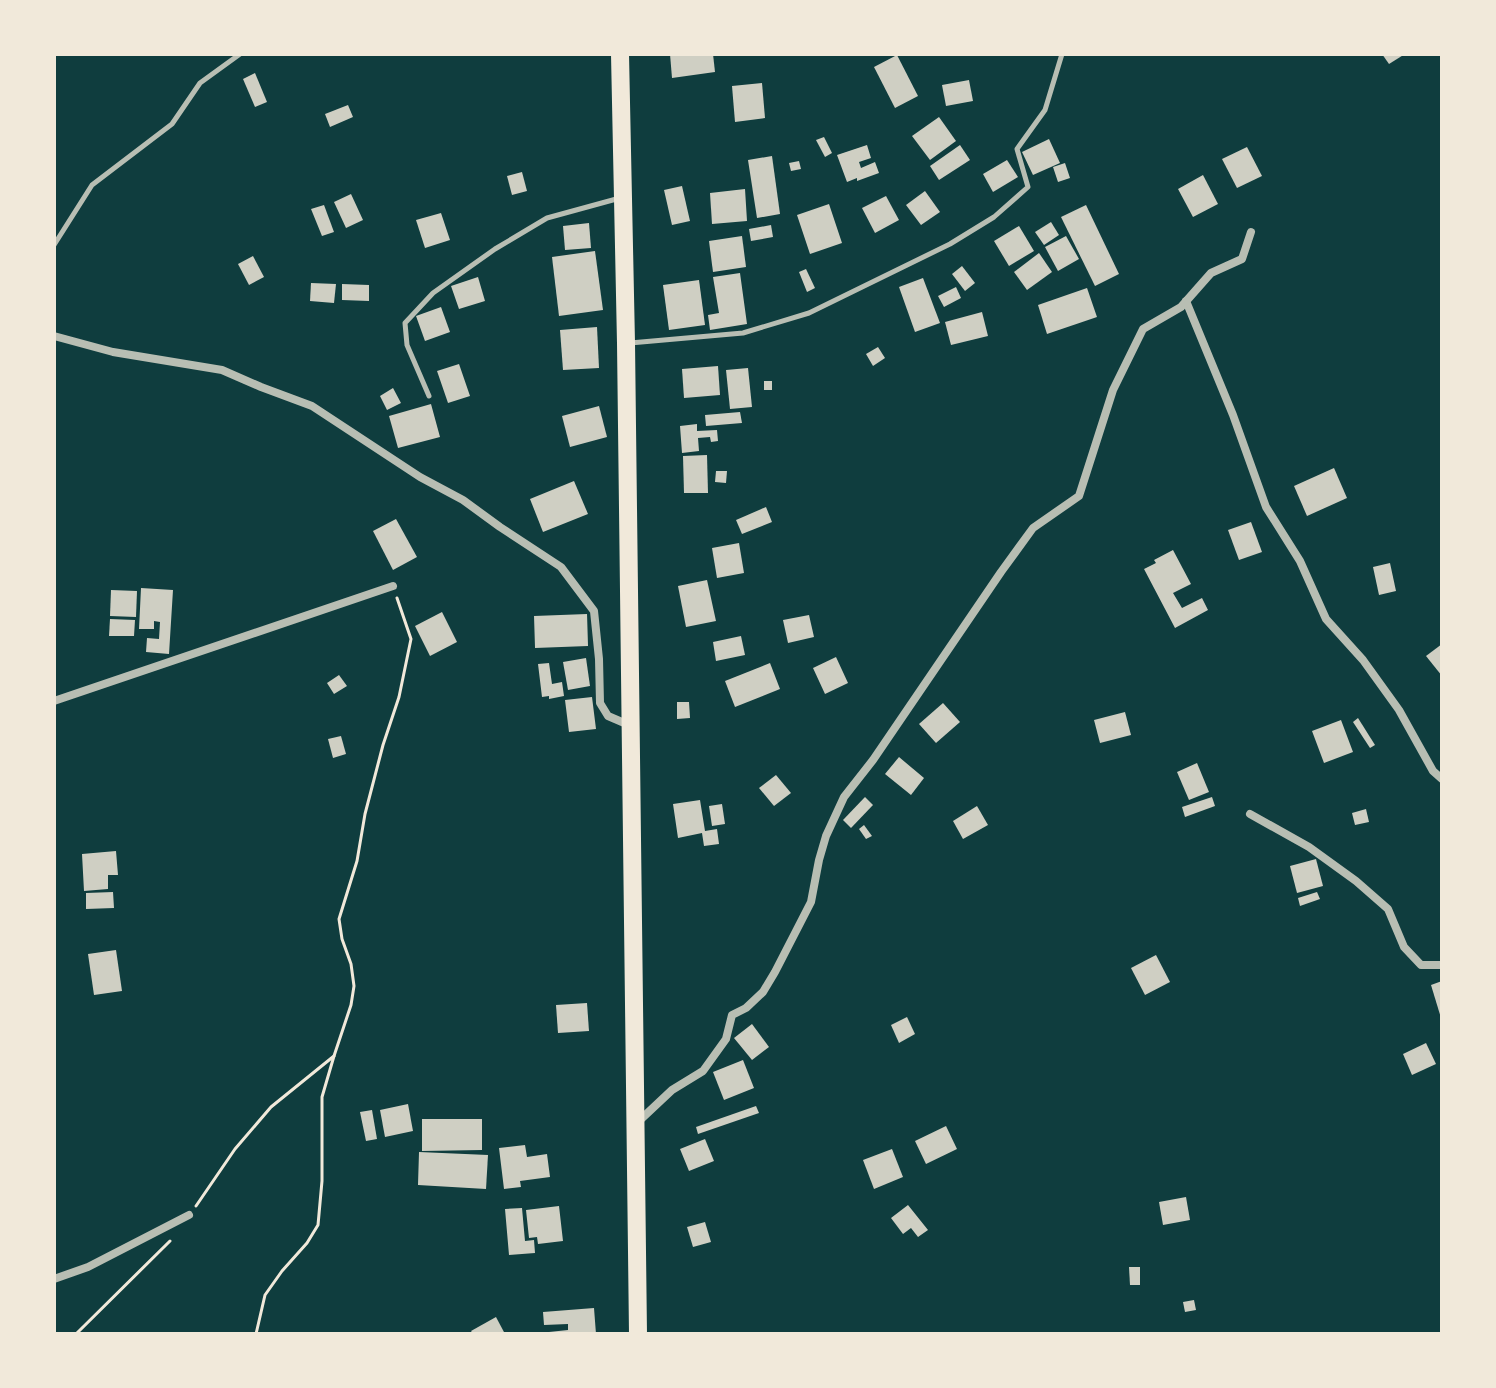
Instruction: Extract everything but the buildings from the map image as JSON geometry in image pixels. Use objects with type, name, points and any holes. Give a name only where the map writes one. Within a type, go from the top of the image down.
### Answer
[{"type":"highway","points":[[620,54],[638,1334]]},
{"type":"street","points":[[636,1125],[672,1090],[703,1071],[726,1039],[732,1015],[746,1008],[763,992],[811,902],[826,836],[844,797],[1033,528],[1079,496],[1113,390],[1143,329],[1181,307],[1211,273],[1242,259],[1251,232]]},
{"type":"street","points":[[1186,301],[1233,415],[1266,507],[1300,561],[1326,619],[1363,660],[1399,710],[1433,771],[1442,779]]},
{"type":"street","points":[[54,336],[113,352],[222,370],[312,406],[420,477],[463,500],[561,567],[594,611],[600,703],[608,716],[630,726]]},
{"type":"street","points":[[54,701],[393,586]]},
{"type":"street","points":[[1250,814],[1309,847],[1388,909],[1404,947],[1421,965],[1442,965]]},
{"type":"street","points":[[54,1279],[88,1267],[189,1215]]},
{"type":"lane","points":[[54,245],[92,185],[172,124],[200,83],[240,54]]},
{"type":"lane","points":[[626,343],[743,333],[809,313],[950,244],[994,217],[1028,187],[1017,149],[1045,110],[1062,54]]},
{"type":"lane","points":[[429,396],[407,345],[405,323],[433,293],[495,249],[547,218],[622,197]]},
{"type":"path","points":[[256,1334],[265,1295],[318,1225],[322,1181],[322,1097],[354,986],[339,919],[357,861],[365,814],[399,697],[411,639],[393,586]]},
{"type":"path","points":[[76,1334],[174,1237],[235,1149],[271,1107],[334,1056]]}]
